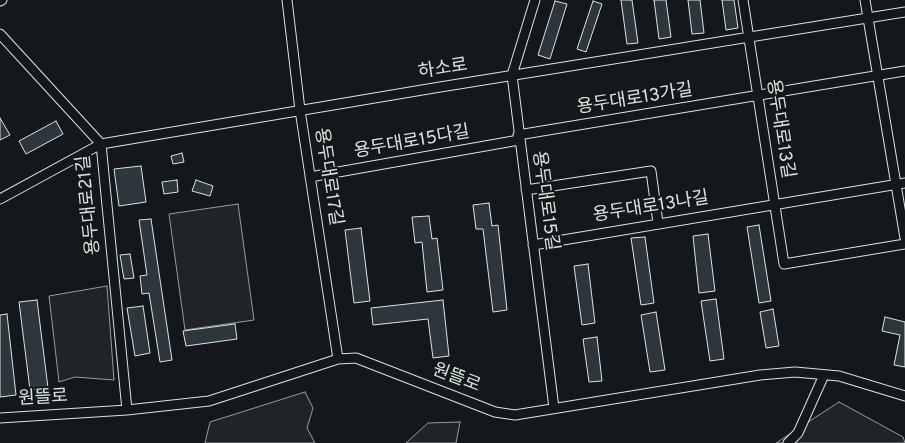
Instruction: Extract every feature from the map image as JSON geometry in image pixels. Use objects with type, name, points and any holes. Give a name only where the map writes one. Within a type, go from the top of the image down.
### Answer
[{"type":"street","name":"용두대로17길","points":[[286,0],[300,110],[338,359]]},
{"type":"street","name":"용두대로15길","points":[[535,0],[512,75],[518,137],[554,408]]},
{"type":"street","name":"용두대로13길","points":[[743,0],[784,264],[905,244]]},
{"type":"street","points":[[865,0],[877,75],[901,184],[905,238]]},
{"type":"street","name":"하소로","points":[[0,199],[100,144],[905,12]]},
{"type":"street","name":"용두대로21길","points":[[0,34],[100,144],[128,410]]},
{"type":"street","name":"용두대로13가길","points":[[518,137],[905,71]]},
{"type":"street","name":"용두대로15다길","points":[[310,177],[518,137]]},
{"type":"street","points":[[526,190],[651,170],[658,223]]},
{"type":"street","name":"용두대로13나길","points":[[533,245],[901,184]]},
{"type":"street","name":"원뜰로","points":[[0,418],[128,410],[208,401],[338,359],[356,358],[495,412],[515,414],[794,372],[839,376],[905,396]]},
{"type":"street","points":[[788,443],[798,433],[824,375]]},
{"type":"shaded area","points":[[238,204],[254,320],[185,330],[169,214]]},
{"type":"shaded area","points":[[107,286],[114,380],[75,377],[59,382],[49,296]]},
{"type":"shaded area","points":[[305,392],[313,408],[307,428],[315,443],[205,443],[210,422]]},
{"type":"shaded area","points":[[839,402],[903,437],[905,443],[776,443]]},
{"type":"shaded area","points":[[460,422],[456,443],[406,443],[428,423]]},
{"type":"building","points":[[621,0],[632,0],[638,43],[627,44]]},
{"type":"building","points":[[654,0],[666,0],[671,37],[659,39]]},
{"type":"building","points":[[688,0],[700,0],[704,33],[692,34]]},
{"type":"building","points":[[722,0],[734,0],[738,28],[726,30]]},
{"type":"building","points":[[555,1],[567,4],[550,59],[538,55]]},
{"type":"building","points":[[593,1],[602,4],[586,52],[577,49]]},
{"type":"building","points":[[0,118],[10,135],[0,140]]},
{"type":"building","points":[[56,121],[63,134],[26,154],[19,141]]},
{"type":"building","points":[[182,153],[184,162],[173,164],[171,156]]},
{"type":"building","points":[[141,166],[146,202],[119,206],[114,169]]},
{"type":"building","points":[[177,180],[178,192],[164,194],[162,182]]},
{"type":"building","points":[[196,180],[213,186],[210,196],[192,191]]},
{"type":"building","points":[[489,203],[492,226],[498,225],[507,310],[493,312],[483,229],[476,229],[473,205]]},
{"type":"building","points":[[429,216],[432,239],[437,238],[443,290],[427,292],[422,242],[415,243],[412,217]]},
{"type":"building","points":[[151,219],[172,360],[160,362],[149,293],[142,294],[140,276],[147,275],[139,220]]},
{"type":"building","points":[[759,225],[771,301],[759,303],[747,227]]},
{"type":"building","points":[[361,228],[370,301],[354,303],[345,230]]},
{"type":"building","points":[[708,234],[715,291],[699,293],[693,236]]},
{"type":"building","points":[[645,237],[654,303],[641,305],[631,238]]},
{"type":"building","points":[[130,254],[134,278],[124,279],[120,255]]},
{"type":"building","points":[[588,264],[595,323],[582,325],[574,266]]},
{"type":"building","points":[[716,299],[724,359],[710,361],[701,301]]},
{"type":"building","points":[[37,300],[48,388],[30,390],[19,302]]},
{"type":"building","points":[[443,300],[449,356],[433,358],[428,319],[373,325],[371,308]]},
{"type":"building","points":[[143,306],[150,353],[135,356],[127,308]]},
{"type":"building","points":[[773,309],[779,346],[766,348],[760,312]]},
{"type":"building","points":[[656,312],[665,370],[650,372],[641,315]]},
{"type":"building","points":[[7,314],[16,395],[0,397],[0,315]]},
{"type":"building","points":[[885,317],[905,322],[905,367],[894,365],[900,335],[882,331]]},
{"type":"building","points":[[235,324],[237,339],[186,346],[183,331]]},
{"type":"building","points":[[597,337],[602,381],[589,382],[583,339]]}]
